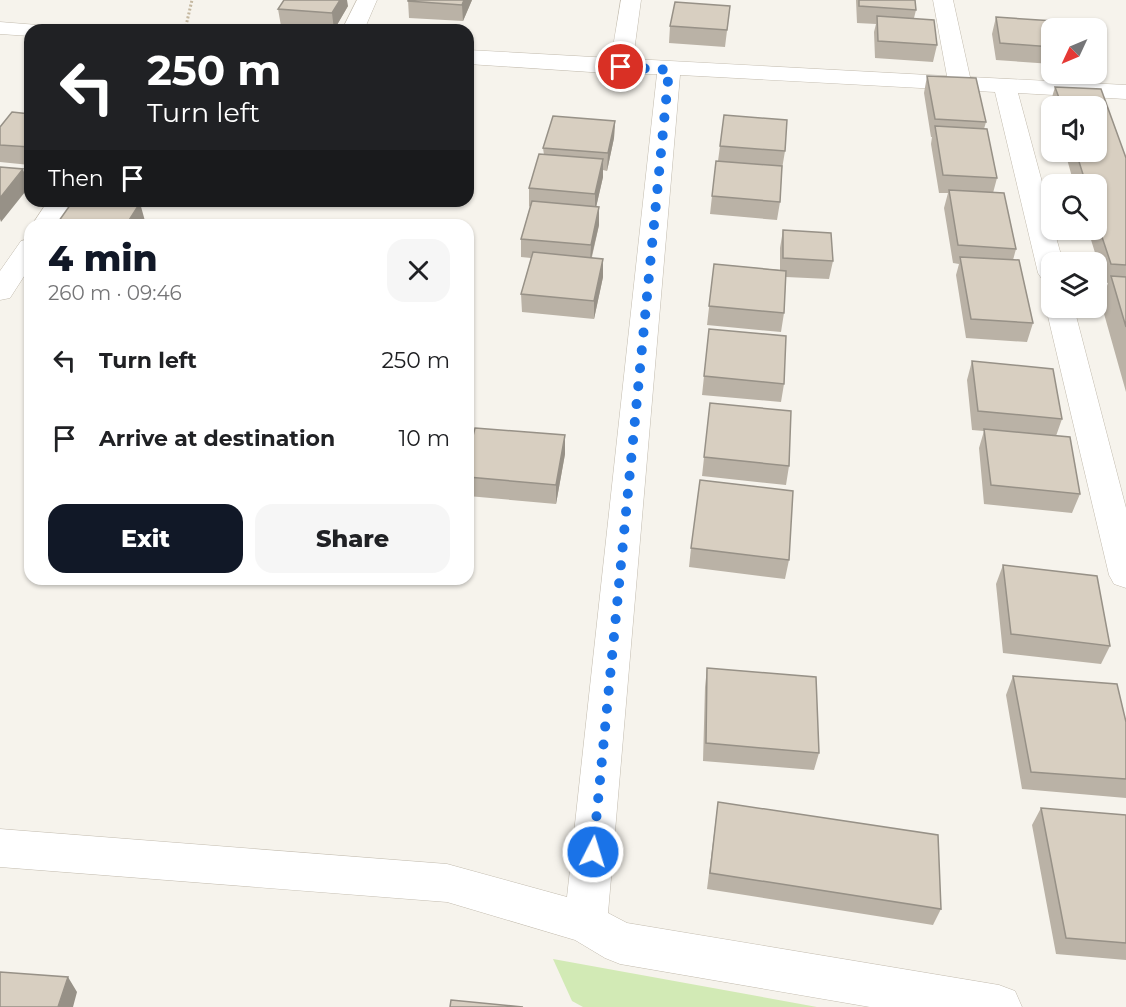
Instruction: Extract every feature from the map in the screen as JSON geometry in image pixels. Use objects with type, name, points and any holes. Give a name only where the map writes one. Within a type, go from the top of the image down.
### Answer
[{"type":"lane","points":[[356,24],[367,0]]},
{"type":"lane","points":[[621,67],[631,0]]},
{"type":"lane","points":[[943,0],[960,84]]},
{"type":"lane","points":[[0,28],[24,30]]},
{"type":"lane","points":[[474,57],[669,70],[1126,92]]},
{"type":"lane","points":[[586,923],[669,70]]},
{"type":"lane","points":[[1005,86],[1047,252]]},
{"type":"lane","points":[[0,292],[24,256]]},
{"type":"lane","points":[[1062,318],[1126,575]]},
{"type":"lane","points":[[0,848],[447,883],[586,923],[620,943],[999,1007]]},
{"type":"path","points":[[186,24],[192,0]]},
{"type":"green space","points":[[553,959],[817,1007],[583,1007],[572,1001]]},
{"type":"building","points":[[284,0],[340,0],[332,13],[278,9]]},
{"type":"building","points":[[408,0],[464,0],[462,5]]},
{"type":"building","points":[[859,0],[915,0],[916,10],[859,6]]},
{"type":"building","points":[[675,2],[730,6],[727,30],[670,26]]},
{"type":"building","points":[[877,16],[934,20],[937,45],[878,41]]},
{"type":"building","points":[[996,17],[1041,20],[1041,46],[1000,43]]},
{"type":"building","points":[[927,76],[976,78],[986,122],[935,119]]},
{"type":"building","points":[[1055,87],[1101,89],[1104,96],[1058,96]]},
{"type":"building","points":[[1107,106],[1126,158],[1126,265],[1111,264],[1103,240],[1107,240],[1107,174],[1083,174],[1079,162],[1107,162]]},
{"type":"building","points":[[12,112],[24,113],[24,147],[0,145],[0,127]]},
{"type":"building","points":[[724,115],[787,120],[785,151],[720,146]]},
{"type":"building","points":[[553,116],[615,121],[608,153],[543,148]]},
{"type":"building","points":[[935,126],[987,129],[997,178],[943,175]]},
{"type":"building","points":[[539,154],[603,159],[595,194],[529,188]]},
{"type":"building","points":[[716,161],[782,166],[780,202],[712,196]]},
{"type":"building","points":[[0,167],[23,169],[0,198]]},
{"type":"building","points":[[949,190],[1004,193],[1016,249],[958,245]]},
{"type":"building","points":[[532,201],[599,207],[591,245],[521,239]]},
{"type":"building","points":[[69,207],[137,207],[130,219],[60,219]]},
{"type":"building","points":[[783,230],[831,233],[833,261],[783,258]]},
{"type":"building","points":[[533,252],[603,259],[594,301],[521,294]]},
{"type":"building","points":[[960,257],[1019,260],[1033,323],[971,319]]},
{"type":"building","points":[[714,264],[786,271],[784,313],[709,306]]},
{"type":"building","points":[[1111,276],[1126,277],[1126,327]]},
{"type":"building","points":[[709,329],[786,336],[784,384],[704,376]]},
{"type":"building","points":[[972,361],[1053,369],[1062,419],[978,411]]},
{"type":"building","points":[[710,403],[791,411],[789,466],[704,457]]},
{"type":"building","points":[[475,428],[565,435],[556,485],[474,478]]},
{"type":"building","points":[[984,429],[1070,437],[1080,494],[991,485]]},
{"type":"building","points":[[700,480],[793,491],[789,560],[691,548]]},
{"type":"building","points":[[1003,565],[1097,576],[1110,646],[1011,634]]},
{"type":"building","points":[[707,668],[816,677],[819,753],[706,743]]},
{"type":"building","points":[[1013,676],[1117,684],[1126,722],[1126,779],[1031,772]]},
{"type":"building","points":[[718,802],[938,835],[941,909],[710,873]]},
{"type":"building","points":[[1041,808],[1126,815],[1126,943],[1066,938]]},
{"type":"building","points":[[0,972],[68,977],[58,1007],[0,1007]]},
{"type":"building","points":[[451,1000],[523,1007],[450,1007]]},
{"type":"route","points":[[593,852],[669,70],[621,67]]}]
